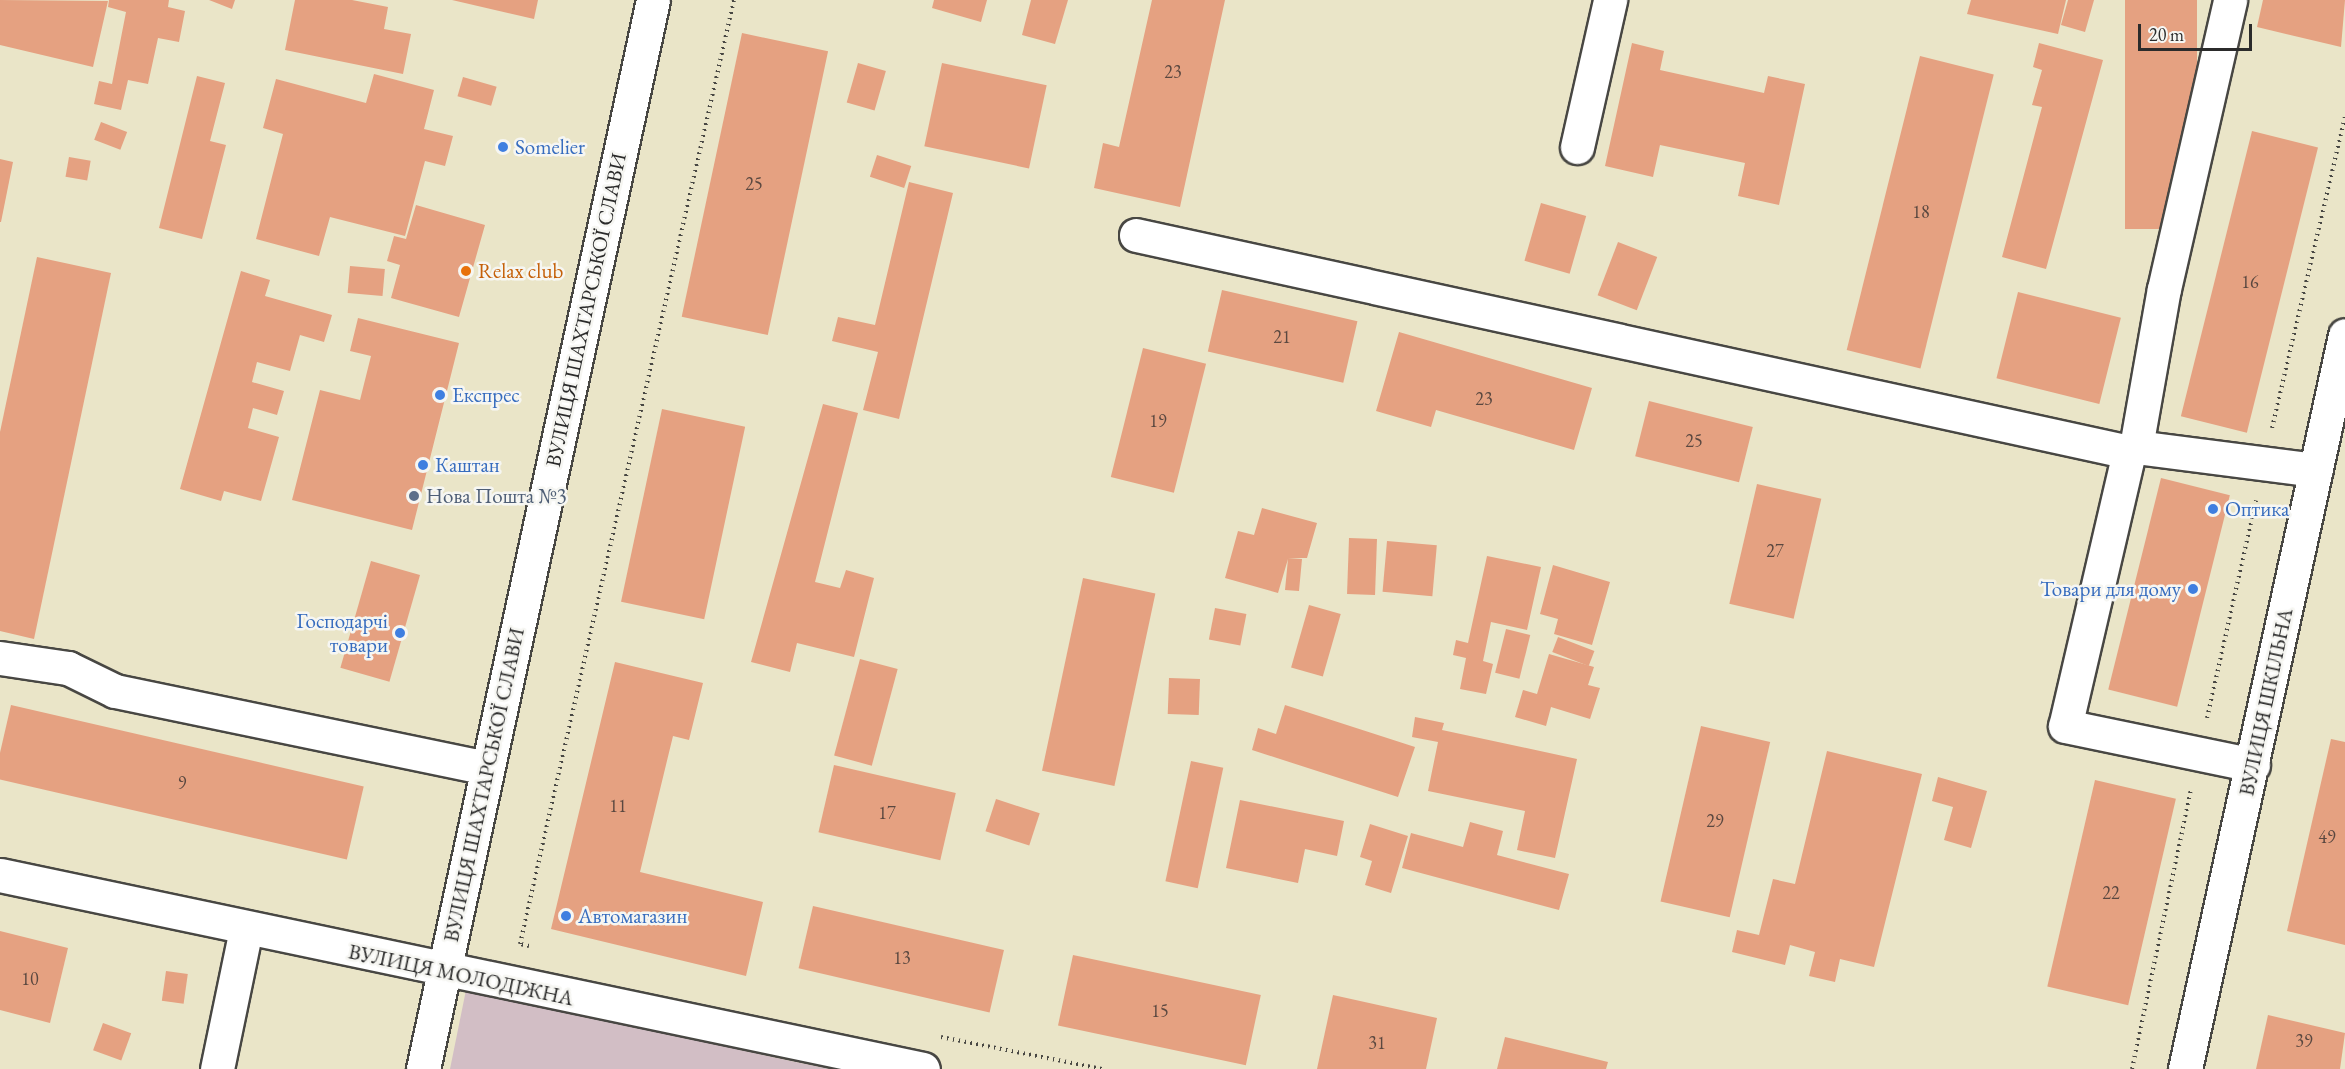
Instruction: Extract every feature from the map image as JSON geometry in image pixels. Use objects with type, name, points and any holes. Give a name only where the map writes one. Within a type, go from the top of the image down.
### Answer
[{"type":"street","name":"ВУЛИЦЯ ШАХТАРСЬКОЇ СЛАВИ","points":[[423,1069],[653,0]]},
{"type":"street","points":[[1577,147],[1610,0]]},
{"type":"street","points":[[2230,0],[2164,289],[2132,450],[2064,726],[2253,765]]},
{"type":"street","points":[[1136,235],[2132,450],[2316,470]]},
{"type":"street","name":"ВУЛИЦЯ ШКІЛЬНА","points":[[2186,1069],[2345,335]]},
{"type":"street","points":[[0,658],[68,668],[115,691],[487,768]]},
{"type":"street","name":"ВУЛИЦЯ МОЛОДІЖНА","points":[[0,875],[444,972],[923,1069]]},
{"type":"street","points":[[217,1069],[246,929]]},
{"type":"path","points":[[543,949],[520,944],[734,0]]},
{"type":"path","points":[[2132,1069],[2264,463],[2345,116]]},
{"type":"path","points":[[930,1035],[1102,1069]]},
{"type":"shaded area","points":[[466,990],[791,1061],[830,1069],[450,1069]]},
{"type":"building","points":[[0,0],[108,1],[93,67],[0,45]]},
{"type":"building","points":[[109,0],[169,0],[168,7],[185,11],[179,42],[158,38],[148,84],[128,80],[121,110],[94,104],[99,81],[112,84],[126,12],[108,7]]},
{"type":"building","points":[[209,0],[235,0],[232,9]]},
{"type":"building","points":[[295,0],[352,0],[388,7],[384,29],[411,34],[403,74],[285,50]]},
{"type":"building","points":[[452,0],[538,0],[534,19]]},
{"type":"building","points":[[934,0],[987,0],[981,22],[932,8]]},
{"type":"building","points":[[1031,0],[1068,0],[1055,44],[1022,35]]},
{"type":"building","points":[[1152,0],[1225,0],[1180,207],[1094,188],[1103,143],[1119,147]]},
{"type":"building","points":[[1971,0],[2066,0],[2058,34],[1967,14]]},
{"type":"building","points":[[2068,0],[2094,0],[2085,32],[2061,25]]},
{"type":"building","points":[[2125,0],[2197,0],[2197,229],[2125,229]]},
{"type":"building","points":[[2263,0],[2345,0],[2341,47],[2257,27]]},
{"type":"building","points":[[742,33],[828,51],[768,335],[682,317]]},
{"type":"building","points":[[1632,43],[1664,51],[1660,70],[1764,93],[1768,76],[1805,84],[1779,205],[1738,196],[1745,163],[1660,145],[1653,177],[1605,166]]},
{"type":"building","points":[[2039,43],[2103,60],[2046,269],[2002,257],[2042,107],[2032,105],[2042,70],[2033,67]]},
{"type":"building","points":[[1920,56],[1994,74],[1920,368],[1847,350]]},
{"type":"building","points":[[858,63],[886,71],[875,110],[847,102]]},
{"type":"building","points":[[942,63],[1047,85],[1029,168],[924,146]]},
{"type":"building","points":[[374,74],[434,90],[424,129],[453,136],[445,166],[425,161],[405,236],[330,217],[319,256],[256,239],[283,134],[263,128],[276,79],[366,103]]},
{"type":"building","points":[[197,76],[225,83],[210,141],[226,145],[202,239],[159,228]]},
{"type":"building","points":[[463,77],[497,87],[491,106],[457,96]]},
{"type":"building","points":[[101,122],[127,132],[120,150],[94,140]]},
{"type":"building","points":[[2252,131],[2318,147],[2247,433],[2181,416]]},
{"type":"building","points":[[877,155],[911,166],[904,188],[870,177]]},
{"type":"building","points":[[69,157],[91,161],[87,181],[66,177]]},
{"type":"building","points":[[0,159],[13,162],[1,222],[0,222]]},
{"type":"building","points":[[909,182],[953,193],[899,419],[863,410],[878,352],[832,341],[838,317],[875,325]]},
{"type":"building","points":[[1541,203],[1586,216],[1570,274],[1524,261]]},
{"type":"building","points":[[416,205],[485,225],[459,317],[391,298],[400,265],[387,261],[394,236],[406,239]]},
{"type":"building","points":[[1618,242],[1657,257],[1637,310],[1598,295]]},
{"type":"building","points":[[37,257],[111,273],[34,639],[0,631],[0,432]]},
{"type":"building","points":[[350,266],[385,269],[383,296],[348,293]]},
{"type":"building","points":[[241,271],[270,280],[265,296],[332,315],[324,342],[300,335],[290,371],[257,362],[252,382],[284,391],[277,415],[253,408],[248,428],[279,437],[261,501],[224,491],[221,501],[180,489]]},
{"type":"building","points":[[1222,290],[1357,321],[1343,383],[1208,351]]},
{"type":"building","points":[[2018,292],[2121,318],[2099,404],[1996,378]]},
{"type":"building","points":[[358,318],[459,343],[412,530],[292,500],[320,390],[360,400],[371,356],[350,351]]},
{"type":"building","points":[[1399,332],[1592,388],[1574,450],[1436,410],[1431,427],[1376,411]]},
{"type":"building","points":[[1143,348],[1206,364],[1174,493],[1111,477]]},
{"type":"building","points":[[1649,401],[1753,427],[1739,482],[1635,456]]},
{"type":"building","points":[[823,404],[858,413],[815,582],[840,588],[846,570],[874,578],[854,657],[797,643],[790,672],[751,662]]},
{"type":"building","points":[[662,409],[745,427],[704,619],[621,602]]},
{"type":"building","points":[[2161,478],[2230,495],[2177,707],[2108,690]]},
{"type":"building","points":[[1757,484],[1821,499],[1794,619],[1729,604]]},
{"type":"building","points":[[1262,508],[1317,523],[1307,558],[1288,558],[1302,559],[1299,591],[1285,590],[1288,559],[1278,593],[1225,578],[1238,531],[1254,535]]},
{"type":"building","points":[[1349,538],[1377,539],[1375,595],[1347,594]]},
{"type":"building","points":[[1387,541],[1437,545],[1432,596],[1383,592]]},
{"type":"building","points":[[1487,556],[1541,567],[1527,630],[1491,622],[1483,661],[1493,664],[1486,694],[1460,689],[1466,658],[1453,655],[1456,640],[1468,643]]},
{"type":"building","points":[[371,561],[420,575],[389,682],[340,668]]},
{"type":"building","points":[[1553,565],[1610,582],[1592,645],[1554,634],[1558,619],[1540,614]]},
{"type":"building","points":[[1083,578],[1155,593],[1114,786],[1042,771]]},
{"type":"building","points":[[1309,605],[1341,614],[1323,677],[1291,667]]},
{"type":"building","points":[[1215,608],[1246,614],[1240,646],[1209,639]]},
{"type":"building","points":[[1506,629],[1530,635],[1519,679],[1495,673]]},
{"type":"building","points":[[1558,637],[1594,651],[1589,666],[1552,652]]},
{"type":"building","points":[[1549,654],[1594,667],[1588,685],[1600,688],[1590,719],[1551,707],[1546,726],[1515,717],[1523,690],[1537,694]]},
{"type":"building","points":[[860,659],[898,669],[872,766],[834,756]]},
{"type":"building","points":[[615,662],[703,683],[689,740],[673,736],[640,872],[763,902],[746,976],[551,929]]},
{"type":"building","points":[[1169,678],[1200,679],[1199,715],[1168,714]]},
{"type":"building","points":[[11,705],[364,786],[347,860],[0,779],[0,753]]},
{"type":"building","points":[[1285,705],[1415,747],[1398,797],[1252,750],[1258,728],[1276,734]]},
{"type":"building","points":[[1415,717],[1444,723],[1442,730],[1577,759],[1555,858],[1517,850],[1525,811],[1428,791],[1438,742],[1412,737]]},
{"type":"building","points":[[1701,726],[1770,742],[1730,917],[1661,901]]},
{"type":"building","points":[[2331,739],[2345,742],[2345,945],[2287,931]]},
{"type":"building","points":[[1827,751],[1922,774],[1874,967],[1840,959],[1835,982],[1809,976],[1815,952],[1790,945],[1785,965],[1732,952],[1737,930],[1759,935],[1773,879],[1795,884]]},
{"type":"building","points":[[1191,761],[1223,768],[1198,888],[1165,881]]},
{"type":"building","points":[[834,765],[956,793],[940,860],[818,832]]},
{"type":"building","points":[[1938,777],[1987,791],[1971,848],[1944,840],[1953,807],[1932,801]]},
{"type":"building","points":[[2095,780],[2176,799],[2128,1005],[2047,987]]},
{"type":"building","points":[[996,799],[1040,813],[1029,846],[985,831]]},
{"type":"building","points":[[1240,800],[1344,821],[1337,856],[1305,849],[1298,883],[1226,868]]},
{"type":"building","points":[[1470,822],[1503,831],[1497,855],[1569,874],[1559,910],[1402,868],[1411,833],[1463,847]]},
{"type":"building","points":[[1370,824],[1408,836],[1391,893],[1365,885],[1372,861],[1360,857]]},
{"type":"building","points":[[813,906],[1004,950],[990,1012],[799,968]]},
{"type":"building","points":[[0,931],[68,948],[50,1023],[0,1010]]},
{"type":"building","points":[[1073,955],[1261,995],[1246,1065],[1058,1025]]},
{"type":"building","points":[[166,971],[188,974],[184,1004],[162,1001]]},
{"type":"building","points":[[1333,995],[1437,1018],[1426,1069],[1317,1069]]},
{"type":"building","points":[[2268,1015],[2345,1033],[2340,1069],[2256,1069]]},
{"type":"building","points":[[103,1023],[131,1033],[121,1061],[93,1050]]},
{"type":"building","points":[[1505,1037],[1608,1062],[1606,1069],[1497,1069]]},
{"type":"place","name":"Somelier","points":[[503,147]]},
{"type":"place","name":"Relax club","points":[[466,271]]},
{"type":"place","name":"Експрес","points":[[440,395]]},
{"type":"place","name":"Каштан","points":[[423,465]]},
{"type":"place","name":"Нова Пошта №3","points":[[414,496]]},
{"type":"place","name":"Оптика","points":[[2213,509]]},
{"type":"place","name":"Товари для дому","points":[[2193,589]]},
{"type":"place","name":"Господарчі товари","points":[[400,633]]},
{"type":"place","name":"Автомагазин","points":[[566,916]]}]
